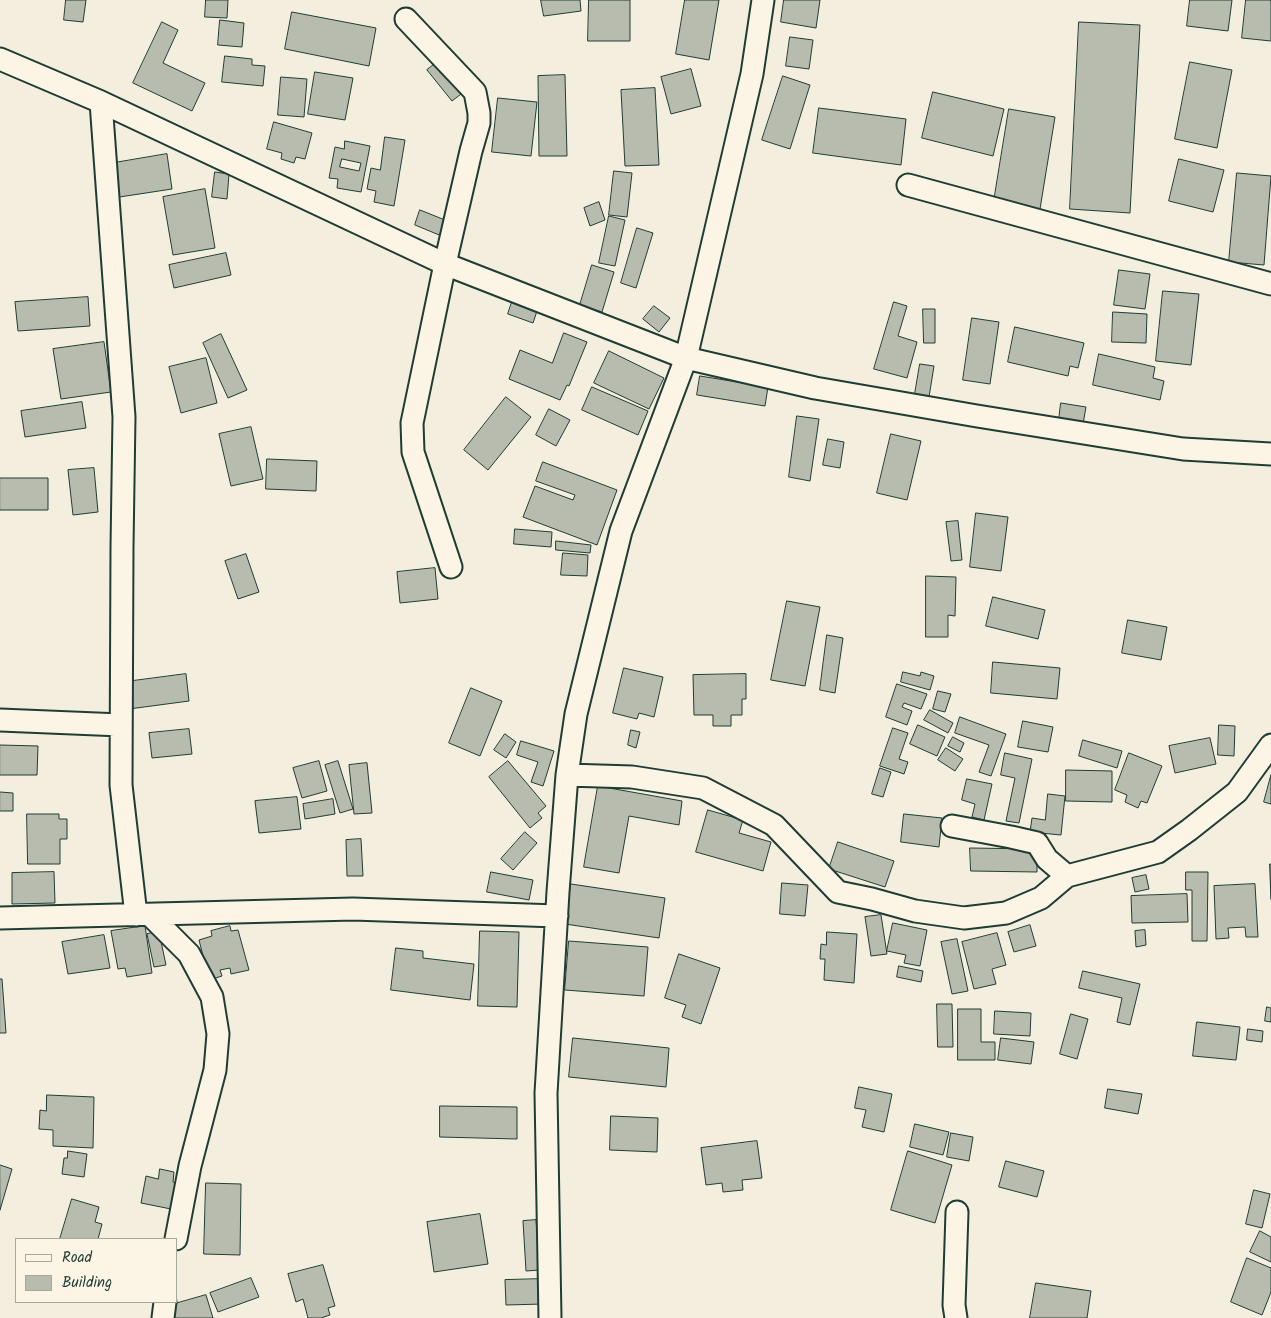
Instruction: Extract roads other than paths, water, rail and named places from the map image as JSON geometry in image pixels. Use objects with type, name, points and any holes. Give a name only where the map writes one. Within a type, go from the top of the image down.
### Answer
[{"type":"street","points":[[550,1318],[546,1092],[567,775],[576,714],[622,531],[686,358],[752,74],[763,0]]},
{"type":"street","points":[[406,19],[475,92],[478,103],[479,123],[445,264],[412,423],[413,452],[451,567]]},
{"type":"street","points":[[0,59],[101,102],[445,264],[686,358],[815,388],[1183,449],[1271,454]]},
{"type":"street","points":[[101,102],[124,417],[121,785],[143,915],[189,954],[212,997],[218,1034],[216,1070],[190,1166],[176,1238]]},
{"type":"street","points":[[908,185],[1271,284]]},
{"type":"street","points":[[0,720],[121,725]]},
{"type":"street","points":[[567,775],[632,777],[703,788],[774,824],[838,892],[915,911],[964,918],[1006,913],[1042,898],[1067,876],[1158,852],[1237,792],[1271,745]]},
{"type":"street","points":[[952,826],[1037,843],[1047,859],[1067,876]]},
{"type":"street","points":[[0,918],[353,909],[557,916]]},
{"type":"street","points":[[956,1318],[954,1305],[957,1212]]},
{"type":"street","points":[[163,1318],[165,1303]]}]
